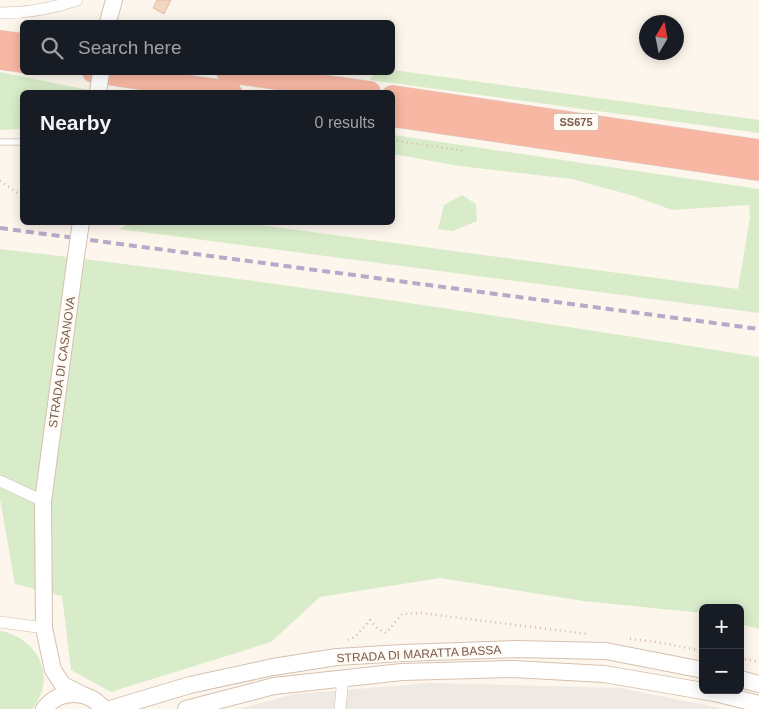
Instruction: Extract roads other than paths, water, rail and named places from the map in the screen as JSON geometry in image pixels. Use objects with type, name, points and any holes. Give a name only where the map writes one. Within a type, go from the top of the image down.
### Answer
[{"type":"highway","points":[[0,41],[20,44]]},
{"type":"highway","points":[[0,59],[20,62]]},
{"type":"highway","points":[[114,75],[217,90]]},
{"type":"highway","points":[[248,75],[356,90]]},
{"type":"highway","name":"SS675","points":[[395,96],[759,150]]},
{"type":"highway","name":"SS675","points":[[395,116],[759,170]]},
{"type":"main road","points":[[109,20],[114,0]]},
{"type":"main road","points":[[98,90],[101,75]]},
{"type":"main road","name":"STRADA DI CASANOVA","points":[[81,225],[43,501],[44,628],[53,670],[63,686],[83,695]]},
{"type":"main road","name":"STRADA DI MARATTA BASSA","points":[[110,709],[190,684],[273,667],[337,657],[517,649],[606,651],[699,669]]},
{"type":"main road","name":"STRADA DI MARATTA BASSA","points":[[186,709],[274,686],[402,672],[513,668],[604,674],[715,693],[759,704]]},
{"type":"main road","name":"STRADA DI CASANOVA","points":[[45,708],[53,670]]},
{"type":"main road","points":[[744,680],[759,684]]},
{"type":"main road","points":[[45,708],[62,695],[73,694],[92,698],[104,709]]},
{"type":"street","points":[[0,13],[36,12],[56,8],[77,0]]},
{"type":"street","points":[[0,481],[43,501]]},
{"type":"street","points":[[0,622],[44,628]]},
{"type":"street","points":[[340,709],[343,678]]},
{"type":"lane","points":[[0,142],[20,142]]},
{"type":"railway","points":[[0,228],[759,329]]}]
